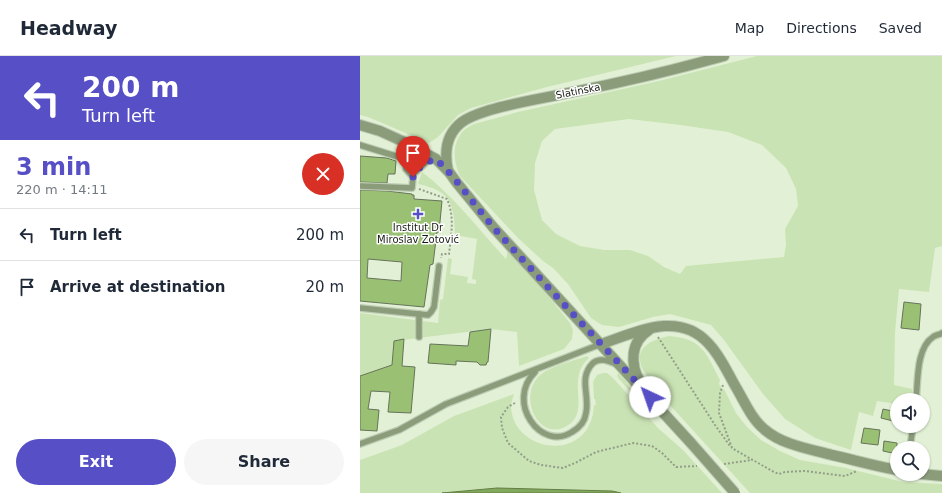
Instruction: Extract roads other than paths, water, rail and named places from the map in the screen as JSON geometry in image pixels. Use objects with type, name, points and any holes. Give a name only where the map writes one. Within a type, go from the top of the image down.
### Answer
[{"type":"street","name":"Slatinska","points":[[448,171],[445,159],[450,137],[454,129],[463,121],[478,114],[514,103],[574,92],[664,72],[724,56]]},
{"type":"street","points":[[360,125],[380,131],[436,159],[448,171],[493,227],[650,397],[735,493]]},
{"type":"street","name":"Slatinska","points":[[436,159],[447,147]]},
{"type":"street","points":[[601,344],[654,327],[670,325],[680,326],[700,335],[709,343],[750,413],[764,429],[780,438],[802,447],[890,468]]},
{"type":"street","points":[[650,397],[639,381],[635,372],[632,356],[639,339],[645,332],[654,327]]},
{"type":"street","points":[[930,475],[942,476]]},
{"type":"lane","points":[[360,144],[405,159],[406,169],[413,177],[412,188],[360,186]]},
{"type":"lane","points":[[412,175],[426,162],[436,159]]},
{"type":"lane","points":[[360,308],[428,314],[434,307],[439,266]]},
{"type":"lane","points":[[419,314],[419,337]]},
{"type":"lane","points":[[917,393],[920,358],[925,346],[933,337],[942,333]]},
{"type":"lane","points":[[360,444],[399,430],[452,402],[601,344]]},
{"type":"lane","points":[[536,370],[530,376],[525,388],[523,400],[525,410],[529,420],[540,430],[557,436],[570,433],[582,423],[586,414],[587,404],[584,384],[585,376],[596,360],[607,361],[619,366],[629,374]]},
{"type":"place","name":"Institut Dr Miroslav Zotović","points":[[418,214]]}]
